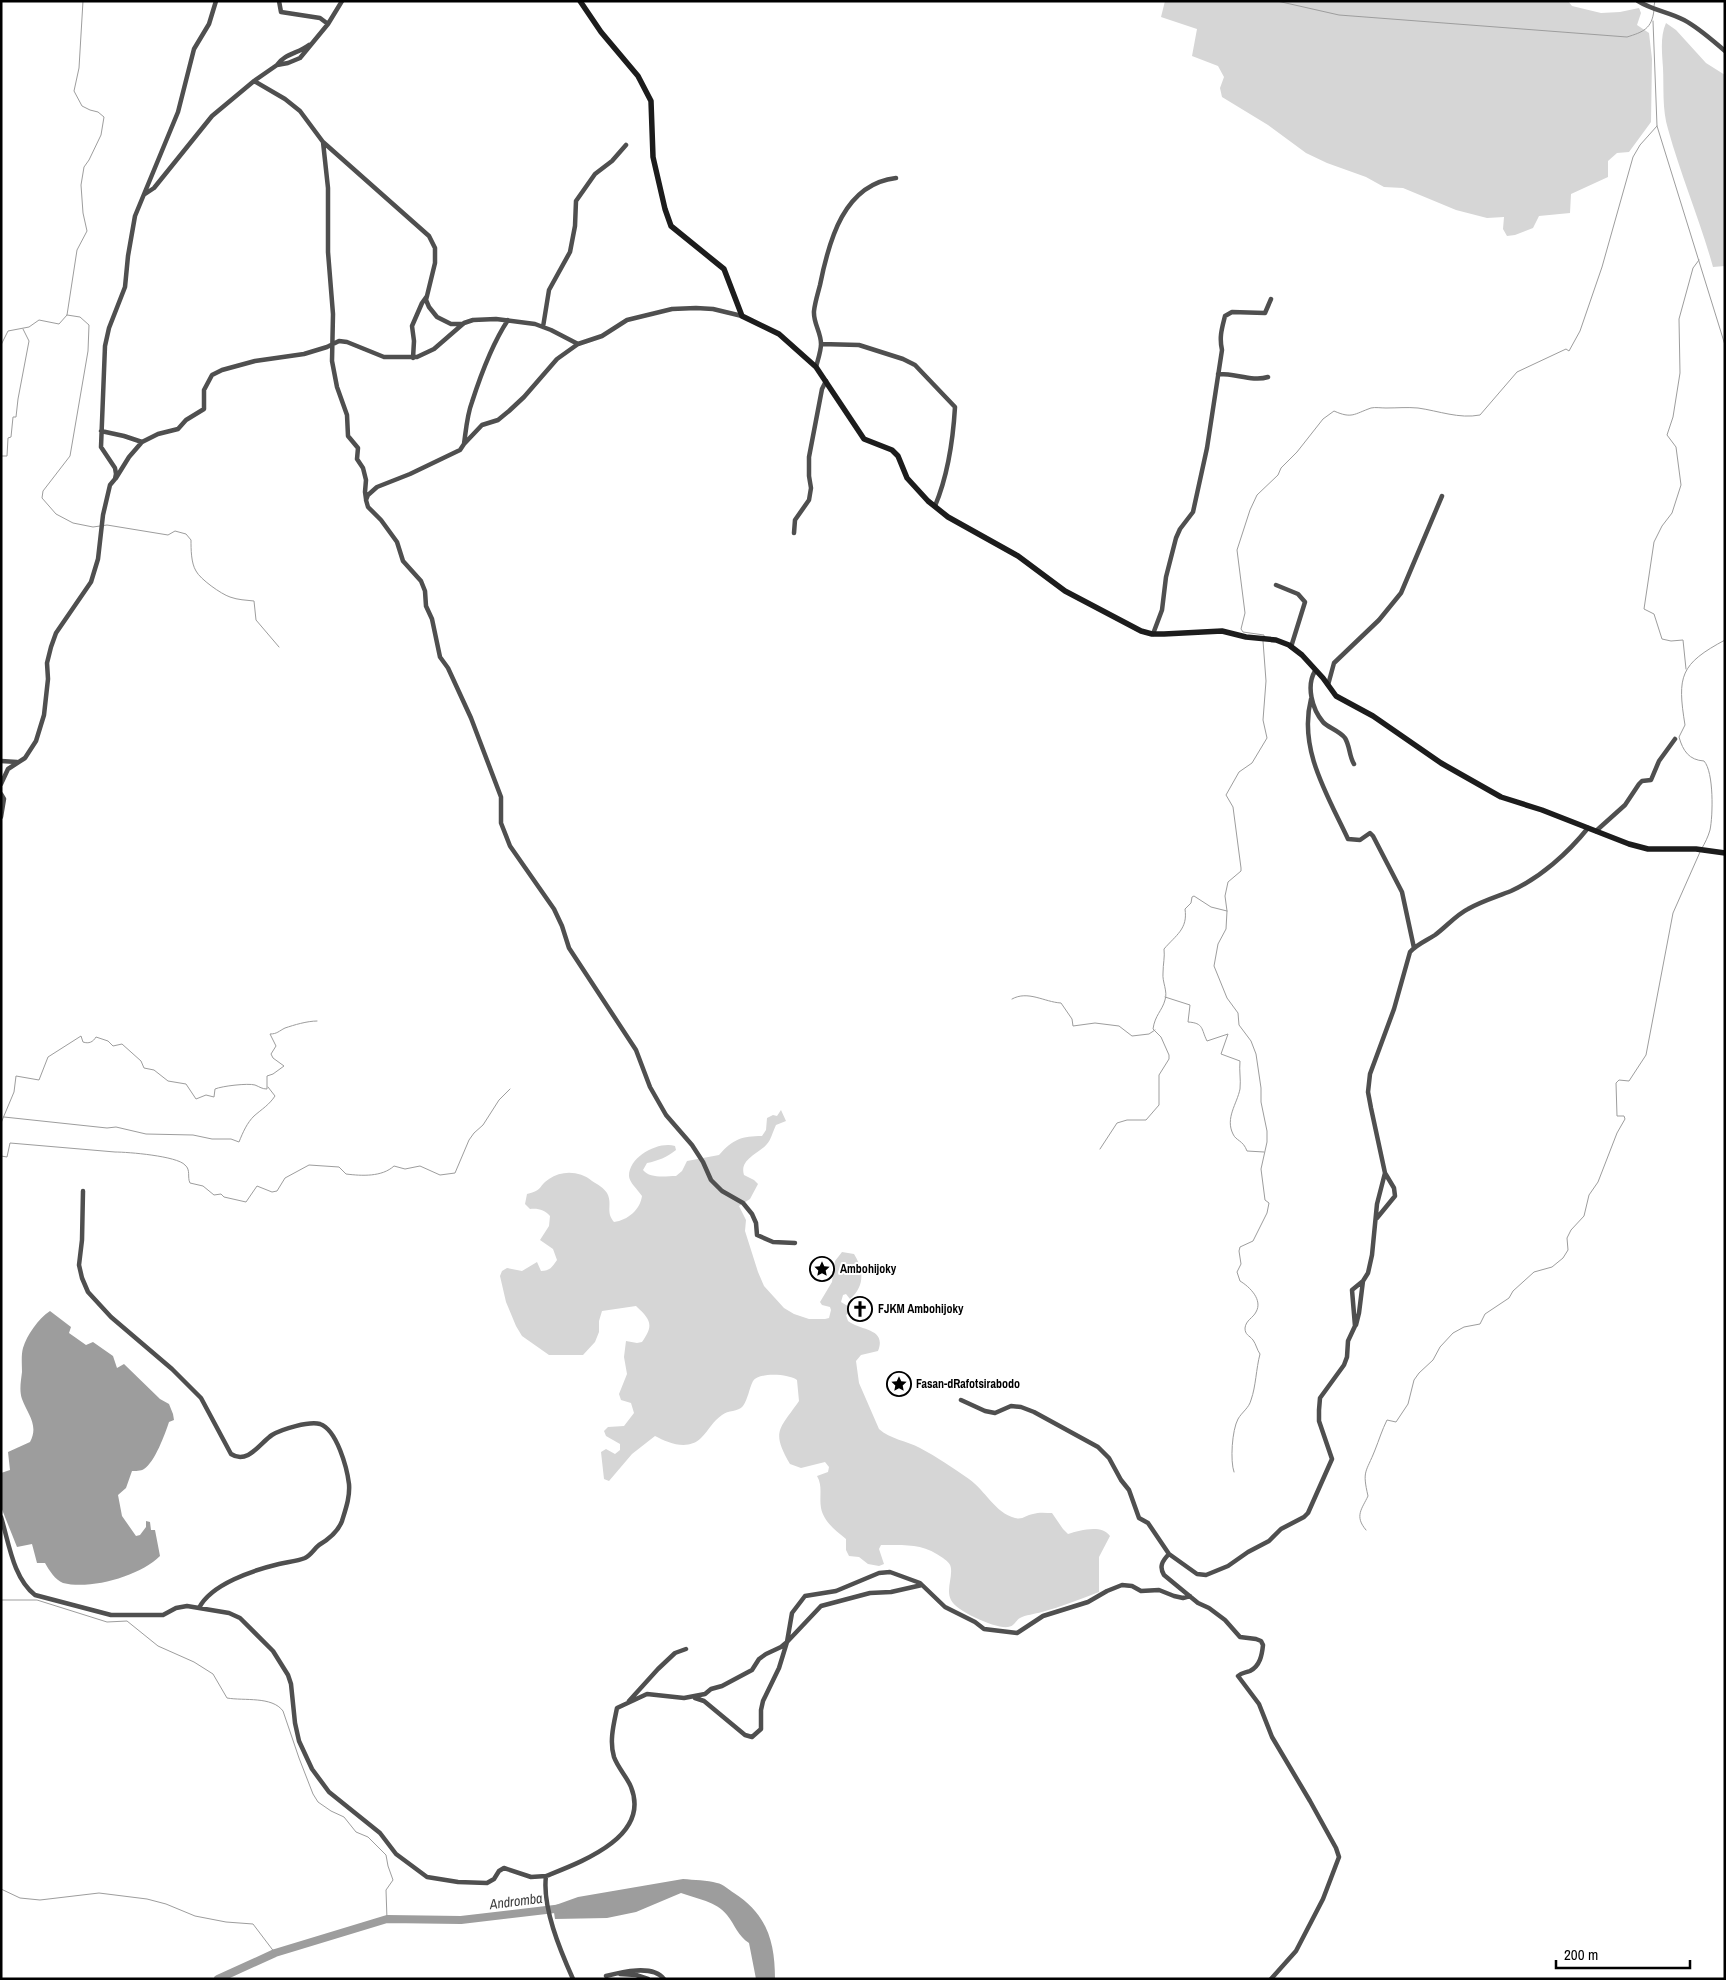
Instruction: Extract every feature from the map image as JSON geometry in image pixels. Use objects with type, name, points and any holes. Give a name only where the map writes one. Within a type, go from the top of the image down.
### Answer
[{"type":"street","points":[[115,479],[115,468],[101,447],[105,346],[109,328],[125,287],[133,225],[182,100],[194,49],[208,24],[216,1]]},
{"type":"street","points":[[278,1],[281,12],[320,18],[328,24]]},
{"type":"street","points":[[146,194],[154,188],[212,116],[254,81],[277,65],[300,58],[318,38],[342,1]]},
{"type":"street","points":[[580,1],[601,32],[638,76],[652,101],[654,157],[665,209],[672,226],[724,269],[742,316]]},
{"type":"street","points":[[1638,1],[1650,8],[1684,20],[1725,50]]},
{"type":"street","points":[[254,81],[285,99],[300,111],[323,142],[432,240],[435,248],[435,263],[426,300],[437,317],[451,324],[473,320],[508,320],[543,327],[578,344]]},
{"type":"street","points":[[323,142],[328,188],[328,252],[333,314],[331,345],[334,373],[347,414],[348,436],[358,448],[357,460],[363,468],[366,480],[365,492],[368,507],[381,520],[397,542],[403,562],[421,581],[425,591],[426,606],[432,619],[440,657],[448,668],[471,718],[501,797],[501,823],[510,846],[554,908],[569,948],[636,1050],[650,1087],[666,1115],[692,1145],[703,1162],[711,1180],[722,1191],[743,1203],[752,1214],[756,1223],[757,1235],[772,1242],[795,1243]]},
{"type":"street","points":[[543,327],[549,290],[570,252],[575,226],[576,201],[595,174],[612,161],[626,145]]},
{"type":"street","points":[[816,367],[821,344],[814,320],[814,310],[823,266],[838,225],[853,198],[875,184],[896,178]]},
{"type":"street","points":[[414,358],[412,326],[427,295]]},
{"type":"street","points":[[1153,634],[1162,610],[1166,576],[1176,538],[1180,529],[1193,512],[1204,464],[1222,350],[1220,333],[1225,316],[1232,312],[1265,313],[1271,299]]},
{"type":"street","points":[[366,500],[368,494],[377,487],[460,450],[482,425],[498,420],[524,397],[557,359],[578,344],[602,336],[627,320],[672,309],[713,309],[742,316],[779,334],[816,367],[864,439],[892,450],[898,456],[907,478],[935,506],[966,528],[1018,556],[1065,591],[1141,631],[1153,634],[1209,631],[1276,640],[1302,655],[1336,696],[1373,716],[1446,766],[1501,797],[1648,848],[1696,849],[1725,853]]},
{"type":"street","points":[[464,444],[471,403],[490,354],[508,320]]},
{"type":"street","points":[[1,784],[8,769],[25,758],[36,741],[44,715],[51,646],[56,632],[90,582],[98,559],[107,494],[110,485],[142,442],[158,434],[178,429],[186,420],[204,409],[204,390],[212,375],[222,370],[255,361],[304,354],[339,341],[347,342],[384,357],[414,358],[434,349],[464,323]]},
{"type":"street","points":[[821,344],[859,345],[903,359],[915,365],[955,407],[951,454],[942,491],[935,506]]},
{"type":"street","points":[[1218,374],[1246,376],[1260,380],[1268,377]]},
{"type":"street","points":[[794,533],[795,520],[809,500],[812,488],[809,476],[809,457],[822,389],[826,380]]},
{"type":"street","points":[[101,431],[142,442]]},
{"type":"street","points":[[1328,685],[1334,663],[1378,620],[1401,593],[1442,496]]},
{"type":"street","points":[[1276,585],[1298,594],[1305,602],[1291,647]]},
{"type":"street","points":[[1315,671],[1310,682],[1314,708],[1323,723],[1331,726],[1346,739],[1349,756],[1354,764]]},
{"type":"street","points":[[1312,699],[1309,709],[1311,756],[1320,781],[1350,841],[1360,840],[1370,833],[1373,836],[1402,892],[1414,948]]},
{"type":"street","points":[[1596,831],[1625,804],[1642,781],[1650,780],[1659,761],[1675,740]]},
{"type":"street","points":[[1,761],[18,762]]},
{"type":"street","points":[[1,794],[4,799],[1,817]]},
{"type":"street","points":[[1376,1219],[1395,1196],[1394,1188],[1385,1173],[1371,1108],[1368,1092],[1370,1074],[1394,1009],[1410,952],[1434,936],[1465,910],[1483,900],[1510,891],[1533,879],[1575,844],[1588,828]]},
{"type":"street","points":[[1355,1326],[1352,1290],[1363,1281],[1368,1273],[1372,1256],[1377,1204],[1385,1173]]},
{"type":"street","points":[[83,1191],[82,1240],[79,1265],[88,1292],[111,1317],[172,1369],[200,1398],[232,1454],[235,1456],[245,1456],[266,1442],[271,1436],[287,1428],[314,1424],[325,1427],[335,1440],[345,1460],[348,1501],[340,1526],[334,1534],[305,1558],[248,1573],[225,1583],[219,1589],[210,1593],[199,1608]]},
{"type":"street","points":[[961,1400],[985,1411],[995,1413],[1011,1406],[1021,1407],[1034,1412],[1098,1447],[1109,1458],[1129,1490],[1139,1518],[1148,1523],[1169,1554],[1197,1574],[1206,1576],[1228,1566],[1248,1552],[1269,1541],[1281,1529],[1308,1513],[1332,1459],[1319,1421],[1320,1398],[1344,1365],[1347,1357],[1348,1341],[1359,1313],[1363,1281]]},
{"type":"street","points":[[1,1517],[20,1578],[28,1589],[36,1595],[111,1615],[163,1616],[176,1608],[187,1606],[229,1613],[240,1618],[273,1651],[292,1684],[295,1723],[299,1741],[312,1769],[329,1792],[380,1833],[402,1859],[427,1877],[458,1882],[487,1883],[494,1879],[499,1871],[504,1868],[531,1877],[546,1876],[606,1848],[626,1831],[635,1810],[632,1788],[614,1757],[611,1742],[616,1708],[628,1702],[647,1694],[694,1698],[704,1701],[745,1735],[752,1737],[761,1729],[763,1701],[777,1673],[792,1613],[805,1596],[836,1591],[879,1573],[890,1572],[922,1585],[945,1607],[975,1622],[984,1629],[1017,1633],[1043,1616],[1088,1602],[1122,1585],[1132,1586],[1141,1591],[1159,1590],[1183,1598],[1190,1596]]},
{"type":"street","points":[[1169,1554],[1162,1564],[1164,1575],[1198,1603],[1216,1613],[1240,1637],[1261,1641],[1263,1645],[1259,1664],[1251,1671],[1241,1673],[1238,1676],[1259,1704],[1272,1737],[1310,1801],[1339,1857],[1323,1899],[1296,1951],[1271,1979]]},
{"type":"street","points":[[694,1698],[747,1673],[766,1654],[781,1647],[821,1606],[870,1593],[891,1592],[922,1585]]},
{"type":"street","points":[[628,1702],[675,1653],[686,1649]]},
{"type":"street","points":[[546,1876],[545,1885],[552,1923],[573,1979]]},
{"type":"street","points":[[600,1979],[625,1970],[638,1970],[658,1974],[664,1979]]},
{"type":"street","points":[[606,1976],[624,1973],[648,1979]]},
{"type":"shaded area","points":[[1165,1],[1568,1],[1572,6],[1601,13],[1639,8],[1641,13],[1637,25],[1649,33],[1652,59],[1651,122],[1629,152],[1617,153],[1608,161],[1608,177],[1571,194],[1570,213],[1539,216],[1533,228],[1507,236],[1503,229],[1504,217],[1487,218],[1456,210],[1403,188],[1384,187],[1366,177],[1327,163],[1306,153],[1268,125],[1222,97],[1220,88],[1224,77],[1218,66],[1192,56],[1197,29],[1161,17]]},
{"type":"shaded area","points":[[1666,23],[1676,30],[1706,63],[1725,75],[1725,266],[1713,267],[1666,121],[1662,45]]},
{"type":"shaded area","points":[[781,1110],[786,1121],[776,1125],[771,1138],[764,1148],[751,1157],[744,1165],[744,1175],[758,1184],[750,1199],[739,1206],[746,1220],[745,1231],[764,1286],[784,1308],[794,1314],[809,1319],[829,1318],[830,1307],[822,1305],[820,1302],[832,1282],[835,1261],[842,1252],[854,1254],[860,1266],[860,1283],[855,1294],[850,1299],[846,1294],[843,1295],[841,1302],[851,1308],[851,1312],[846,1315],[848,1321],[871,1331],[879,1338],[878,1351],[861,1355],[856,1361],[859,1383],[879,1429],[888,1435],[933,1455],[969,1479],[996,1506],[1008,1515],[1020,1518],[1035,1513],[1052,1513],[1068,1534],[1090,1529],[1106,1532],[1110,1536],[1099,1557],[1099,1592],[1056,1608],[1022,1617],[1012,1626],[1002,1627],[968,1614],[954,1604],[949,1592],[950,1566],[947,1561],[936,1553],[921,1547],[881,1545],[879,1549],[884,1564],[879,1566],[868,1564],[859,1557],[849,1556],[846,1550],[846,1539],[827,1522],[822,1513],[817,1476],[828,1472],[829,1467],[825,1462],[801,1468],[790,1464],[784,1453],[779,1437],[780,1431],[782,1425],[799,1401],[797,1380],[788,1376],[767,1375],[756,1378],[743,1406],[724,1413],[696,1442],[684,1445],[666,1441],[655,1436],[632,1454],[609,1481],[604,1479],[601,1452],[606,1449],[615,1454],[620,1450],[620,1444],[606,1436],[604,1431],[608,1427],[624,1426],[634,1413],[631,1403],[621,1400],[619,1394],[627,1374],[624,1357],[626,1341],[642,1342],[648,1331],[648,1319],[636,1306],[602,1311],[599,1321],[599,1332],[595,1342],[583,1355],[549,1355],[522,1336],[506,1302],[500,1276],[502,1271],[507,1268],[522,1271],[537,1262],[541,1271],[544,1271],[550,1268],[557,1260],[553,1249],[540,1240],[549,1226],[550,1216],[541,1210],[530,1209],[525,1204],[527,1194],[538,1190],[554,1176],[565,1173],[582,1175],[606,1191],[609,1197],[611,1218],[614,1222],[619,1221],[632,1214],[641,1201],[642,1196],[629,1178],[630,1169],[639,1156],[653,1148],[668,1145],[675,1146],[676,1150],[669,1155],[647,1163],[643,1170],[654,1176],[676,1176],[682,1171],[687,1161],[719,1155],[733,1142],[749,1137],[762,1136],[766,1130],[767,1118],[773,1115],[777,1116]]},
{"type":"shaded area","points":[[50,1311],[71,1327],[69,1333],[86,1345],[93,1342],[113,1356],[117,1368],[124,1364],[160,1399],[169,1404],[173,1414],[174,1420],[169,1422],[152,1460],[144,1469],[132,1471],[126,1488],[118,1495],[122,1516],[136,1536],[140,1535],[146,1527],[146,1521],[150,1522],[151,1530],[155,1530],[160,1556],[140,1570],[101,1583],[74,1585],[57,1580],[45,1563],[37,1563],[32,1544],[17,1547],[1,1507],[1,1473],[10,1470],[8,1452],[30,1442],[33,1430],[32,1420],[22,1399],[20,1385],[23,1348],[27,1338],[41,1318]]},
{"type":"shaded area","points":[[683,1879],[709,1881],[721,1885],[745,1901],[754,1910],[767,1930],[771,1941],[775,1979],[756,1979],[749,1943],[742,1937],[723,1910],[712,1903],[681,1893],[636,1912],[607,1918],[555,1919],[553,1906],[578,1897]]},
{"type":"waterway","points":[[1,345],[8,331],[29,327],[39,320],[59,324],[67,315],[77,250],[87,231],[83,213],[81,185],[84,167],[101,135],[104,117],[98,112],[82,106],[74,91],[79,68],[83,1]]},
{"type":"waterway","points":[[1277,1],[1339,15],[1627,37],[1646,29],[1651,22],[1654,10]]},
{"type":"waterway","points":[[1654,6],[1655,1]]},
{"type":"waterway","points":[[1653,21],[1657,126],[1725,345]]},
{"type":"waterway","points":[[1264,637],[1264,635],[1243,632],[1241,629],[1245,613],[1237,550],[1257,495],[1278,475],[1281,468],[1297,452],[1323,419],[1334,411],[1349,415],[1373,408],[1418,408],[1457,415],[1480,415],[1517,372],[1566,349],[1569,351],[1580,331],[1602,267],[1633,157],[1640,145],[1657,126]]},
{"type":"waterway","points":[[1686,669],[1683,640],[1671,641],[1662,639],[1654,614],[1644,609],[1654,542],[1662,526],[1672,513],[1681,485],[1676,447],[1667,435],[1673,417],[1680,373],[1679,319],[1693,268],[1699,260]]},
{"type":"waterway","points":[[67,315],[80,317],[89,325],[88,351],[70,456],[43,491],[42,498],[56,514],[73,523],[93,527],[107,525],[168,535],[175,531],[186,534],[191,540],[192,560],[198,574],[211,586],[226,595],[236,599],[254,601],[256,620],[279,647]]},
{"type":"waterway","points":[[1,456],[7,456],[8,438],[11,437],[13,417],[16,417],[29,341],[23,329]]},
{"type":"waterway","points":[[1702,848],[1711,823],[1710,774],[1704,761],[1694,759],[1682,747],[1679,737],[1685,725],[1682,683],[1690,665],[1725,640]]},
{"type":"waterway","points":[[1234,1472],[1232,1453],[1234,1430],[1238,1419],[1251,1400],[1260,1354],[1252,1338],[1246,1334],[1245,1330],[1247,1323],[1256,1312],[1258,1303],[1251,1290],[1240,1281],[1237,1272],[1241,1264],[1239,1251],[1240,1247],[1253,1241],[1267,1213],[1269,1203],[1265,1200],[1261,1169],[1267,1142],[1267,1131],[1261,1102],[1256,1054],[1251,1041],[1239,1025],[1238,1013],[1227,998],[1214,966],[1218,944],[1226,929],[1227,911],[1225,896],[1228,882],[1241,871],[1233,807],[1226,795],[1239,772],[1252,763],[1267,738],[1263,720],[1266,681],[1263,641]]},
{"type":"waterway","points":[[1366,1530],[1360,1521],[1360,1513],[1368,1496],[1365,1481],[1367,1468],[1387,1420],[1396,1422],[1408,1404],[1414,1380],[1419,1373],[1433,1360],[1440,1347],[1453,1333],[1464,1327],[1480,1324],[1485,1314],[1509,1298],[1513,1291],[1534,1272],[1552,1267],[1563,1258],[1568,1250],[1567,1238],[1571,1230],[1584,1216],[1589,1195],[1598,1182],[1617,1133],[1625,1119],[1624,1116],[1617,1116],[1616,1083],[1619,1080],[1629,1081],[1646,1055],[1673,913],[1700,852]]},
{"type":"waterway","points":[[1100,1149],[1117,1123],[1127,1120],[1146,1120],[1159,1105],[1159,1075],[1169,1059],[1169,1055],[1161,1037],[1153,1029],[1155,1020],[1166,997],[1163,976],[1164,949],[1183,927],[1185,909],[1191,903],[1194,896],[1211,907],[1227,911]]},
{"type":"waterway","points":[[1012,999],[1030,996],[1061,1003],[1072,1019],[1073,1026],[1095,1023],[1119,1026],[1132,1036],[1149,1034],[1155,1030]]},
{"type":"waterway","points":[[1165,997],[1190,1005],[1188,1022],[1199,1025],[1207,1041],[1228,1034],[1221,1054],[1240,1061],[1240,1089],[1231,1117],[1231,1128],[1234,1136],[1244,1145],[1247,1151],[1264,1152]]},
{"type":"waterway","points":[[1,1123],[14,1092],[16,1076],[39,1080],[48,1057],[81,1036],[85,1043],[91,1042],[96,1037],[108,1041],[113,1046],[122,1044],[141,1061],[144,1068],[154,1070],[168,1081],[186,1084],[196,1099],[206,1095],[214,1097],[215,1089],[229,1086],[252,1084],[267,1089],[267,1076],[284,1066],[273,1058],[271,1054],[276,1046],[270,1034],[296,1024],[317,1021]]},
{"type":"waterway","points":[[4,1117],[107,1128],[116,1127],[146,1134],[193,1135],[212,1139],[231,1139],[239,1142],[245,1128],[254,1116],[275,1096],[268,1087]]},
{"type":"waterway","points":[[1,1156],[7,1157],[10,1143],[163,1157],[173,1159],[185,1165],[188,1169],[190,1183],[203,1186],[214,1195],[221,1194],[224,1197],[246,1202],[257,1186],[272,1192],[277,1191],[285,1178],[309,1165],[339,1167],[346,1174],[359,1175],[378,1174],[394,1166],[405,1169],[420,1166],[440,1175],[455,1173],[469,1140],[483,1125],[499,1100],[510,1089]]},
{"type":"waterway","points":[[1,1600],[37,1600],[107,1622],[127,1621],[158,1646],[194,1662],[213,1674],[227,1698],[265,1701],[278,1706],[283,1711],[299,1758],[318,1802],[344,1817],[356,1832],[368,1837],[386,1855],[393,1880],[386,1890],[387,1919]]},
{"type":"waterway","points":[[1,1889],[20,1898],[40,1900],[99,1893],[147,1899],[166,1904],[195,1916],[226,1922],[253,1924],[275,1953]]},
{"type":"waterway","name":"Andromba","points":[[218,1979],[275,1953],[387,1919],[461,1920],[563,1908]]},
{"type":"place","name":"Ambohijoky","points":[[822,1269]]},
{"type":"place","name":"FJKM Ambohijoky","points":[[860,1309]]},
{"type":"place","name":"Fasan-dRafotsirabodo","points":[[899,1384]]}]
